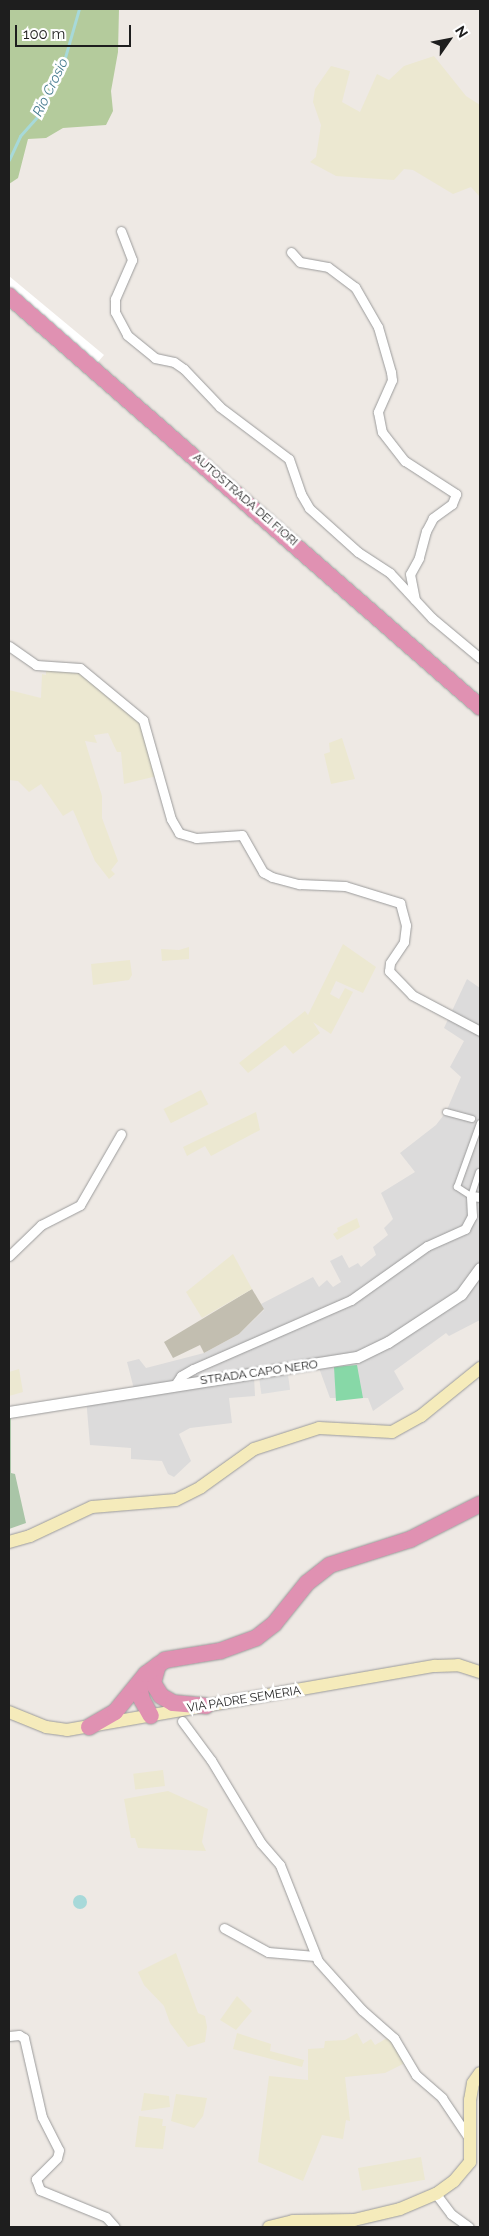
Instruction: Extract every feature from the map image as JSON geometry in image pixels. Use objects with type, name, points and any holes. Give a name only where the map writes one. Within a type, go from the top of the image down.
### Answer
[{"type":"highway","name":"AUTOSTRADA DEI FIORI","points":[[9,282],[100,359],[480,693]]},
{"type":"highway","name":"AUTOSTRADA DEI FIORI","points":[[9,296],[131,400],[480,707]]},
{"type":"highway","points":[[151,1716],[142,1700],[158,1665],[169,1659],[220,1652],[246,1643],[274,1624],[307,1583],[330,1565],[417,1536],[480,1504]]},
{"type":"highway","points":[[147,1687],[173,1702],[206,1706]]},
{"type":"highway","points":[[89,1727],[115,1712],[147,1687]]},
{"type":"main road","points":[[9,1542],[30,1536],[92,1507],[176,1500],[201,1487],[254,1449],[318,1428],[392,1432],[414,1422],[480,1368]]},
{"type":"main road","name":"VIA PADRE SEMERIA","points":[[9,1712],[58,1729],[89,1727],[435,1666],[458,1664],[480,1672]]},
{"type":"main road","points":[[269,2227],[293,2221],[354,2220],[400,2209],[436,2194],[467,2167],[472,2142],[470,2100],[473,2083],[480,2073]]},
{"type":"street","points":[[121,230],[132,260],[115,299],[115,312],[127,335],[155,358],[174,362],[184,369],[220,407],[289,459],[301,494],[309,508],[358,552],[390,573],[415,600],[480,658]]},
{"type":"street","points":[[291,252],[300,262],[328,267],[356,287],[378,327],[391,372],[392,380],[378,412],[382,432],[412,467],[456,494],[452,504],[433,518],[426,531],[419,558],[410,574],[415,600]]},
{"type":"street","points":[[9,646],[36,665],[80,668],[143,720],[171,819],[180,832],[196,838],[242,835],[258,864],[272,877],[299,884],[345,886],[400,903],[406,925],[404,942],[390,963],[389,971],[412,994],[480,1031]]},
{"type":"street","points":[[446,1112],[478,1121],[458,1188],[470,1196],[480,1198]]},
{"type":"street","points":[[9,1256],[41,1225],[80,1205],[121,1134]]},
{"type":"street","points":[[175,1385],[181,1376],[194,1369],[351,1300],[427,1246],[464,1228],[472,1216],[470,1196],[479,1172]]},
{"type":"street","name":"STRADA CAPO NERO","points":[[9,1412],[357,1357],[417,1324],[461,1294],[480,1268]]},
{"type":"street","points":[[182,1720],[211,1760],[261,1843],[280,1865],[315,1956],[353,2001],[394,2038],[416,2075],[442,2098],[472,2142]]},
{"type":"street","points":[[224,1928],[268,1952],[315,1956]]},
{"type":"street","points":[[9,2036],[19,2035],[24,2038],[42,2117],[59,2150],[57,2158],[36,2179],[40,2190],[106,2217],[115,2227]]},
{"type":"street","points":[[436,2194],[451,2214],[469,2227]]},
{"type":"shaded area","points":[[434,56],[466,96],[480,105],[480,197],[471,187],[453,194],[413,170],[404,169],[394,180],[336,176],[310,162],[316,157],[321,125],[313,102],[315,89],[331,66],[350,71],[342,102],[360,112],[377,74],[389,80],[404,66]]},
{"type":"shaded area","points":[[46,670],[84,673],[105,695],[139,720],[157,776],[124,784],[121,752],[117,752],[108,733],[94,735],[97,743],[85,741],[102,796],[102,818],[118,861],[111,870],[115,874],[109,879],[95,861],[73,810],[63,816],[41,784],[29,792],[18,781],[9,780],[9,690],[41,698],[42,674],[46,675]]},
{"type":"shaded area","points":[[342,738],[355,779],[331,784],[324,754],[330,752],[329,743]]},
{"type":"shaded area","points":[[343,944],[376,967],[363,993],[336,981],[330,994],[339,999],[345,988],[353,992],[331,1034],[313,1022],[320,1033],[293,1054],[285,1045],[248,1073],[239,1063],[305,1011],[308,1015]]},
{"type":"shaded area","points":[[189,947],[189,959],[162,961],[161,949],[179,950]]},
{"type":"shaded area","points":[[130,960],[132,975],[129,980],[93,985],[91,964]]},
{"type":"shaded area","points":[[467,979],[480,988],[480,1320],[449,1336],[446,1333],[394,1371],[404,1389],[373,1411],[368,1398],[330,1398],[319,1368],[254,1377],[255,1396],[229,1398],[232,1423],[190,1428],[179,1434],[191,1461],[174,1477],[168,1474],[162,1461],[131,1459],[131,1448],[90,1445],[86,1398],[134,1389],[127,1362],[139,1359],[146,1368],[204,1353],[239,1334],[264,1310],[261,1304],[313,1277],[319,1287],[327,1280],[333,1287],[341,1282],[330,1261],[342,1255],[349,1268],[358,1263],[361,1267],[376,1255],[373,1247],[388,1235],[384,1228],[393,1219],[381,1193],[415,1172],[400,1153],[436,1125],[446,1112],[461,1077],[450,1067],[464,1041],[444,1028]]},
{"type":"shaded area","points":[[201,1090],[208,1104],[171,1123],[164,1109]]},
{"type":"shaded area","points":[[256,1112],[260,1130],[211,1156],[205,1146],[187,1156],[183,1147]]},
{"type":"shaded area","points":[[357,1218],[360,1227],[337,1240],[333,1234],[338,1231],[337,1228]]},
{"type":"shaded area","points":[[233,1254],[252,1289],[202,1318],[186,1292]]},
{"type":"shaded area","points":[[252,1289],[264,1309],[239,1334],[204,1353],[200,1345],[173,1358],[164,1342]]},
{"type":"shaded area","points":[[19,1369],[23,1392],[9,1396],[9,1372]]},
{"type":"shaded area","points":[[288,1375],[290,1390],[261,1394],[259,1379]]},
{"type":"shaded area","points":[[163,1770],[165,1786],[135,1790],[133,1774]]},
{"type":"shaded area","points":[[168,1791],[208,1809],[202,1842],[206,1851],[138,1848],[135,1838],[131,1838],[124,1799]]},
{"type":"shaded area","points":[[176,1953],[198,2013],[205,2016],[207,2027],[205,2042],[188,2047],[170,2023],[164,2006],[144,1985],[138,1972]]},
{"type":"shaded area","points":[[237,1996],[252,2011],[236,2030],[220,2020]]},
{"type":"shaded area","points":[[237,2033],[271,2044],[270,2051],[304,2060],[302,2067],[233,2049]]},
{"type":"shaded area","points":[[357,2033],[363,2044],[371,2039],[375,2045],[389,2037],[405,2063],[385,2073],[345,2077],[350,2121],[346,2120],[343,2139],[322,2135],[303,2181],[258,2162],[269,2076],[308,2080],[308,2049],[324,2048],[325,2041],[345,2040]]},
{"type":"shaded area","points":[[144,2093],[169,2096],[170,2107],[141,2111]]},
{"type":"shaded area","points":[[176,2094],[207,2098],[203,2116],[194,2128],[171,2121]]},
{"type":"shaded area","points":[[139,2116],[163,2119],[162,2126],[166,2126],[163,2149],[135,2147]]},
{"type":"shaded area","points":[[421,2157],[425,2180],[362,2191],[358,2168]]},
{"type":"green space","points":[[9,9],[119,9],[118,52],[111,91],[113,111],[106,125],[63,128],[46,138],[28,139],[18,178],[9,184]]},
{"type":"green space","points":[[357,1365],[363,1398],[336,1401],[334,1367]]},
{"type":"green space","points":[[11,1418],[11,1473],[15,1474],[26,1523],[9,1529],[9,1419]]},
{"type":"water","points":[[77,1895],[83,1895],[87,1902],[83,1909],[77,1909],[73,1905],[73,1899]]},
{"type":"pier","points":[[9,276],[104,355],[97,363],[9,303]]},
{"type":"waterway","name":"Rio Crosio","points":[[9,160],[20,136],[37,117],[64,61],[79,9]]}]
